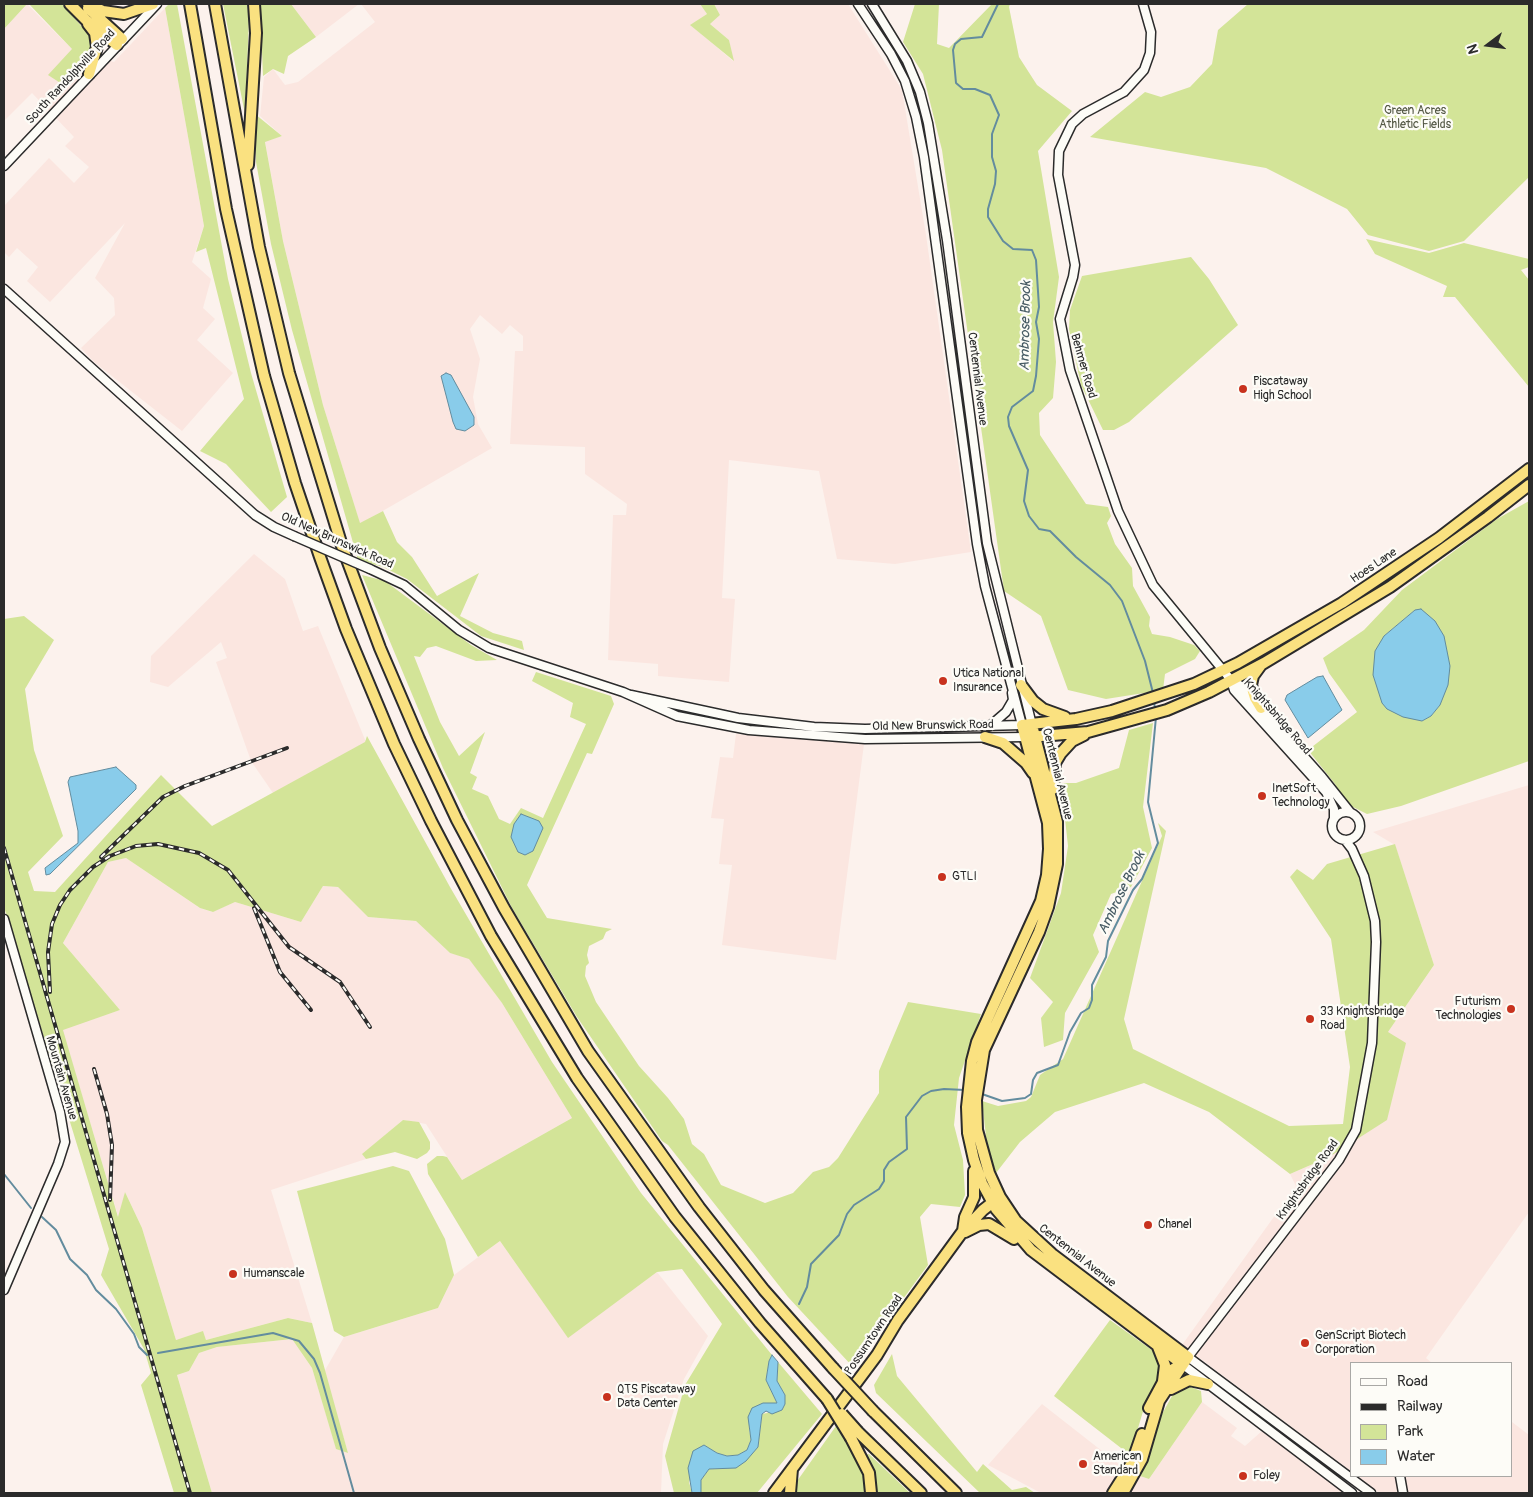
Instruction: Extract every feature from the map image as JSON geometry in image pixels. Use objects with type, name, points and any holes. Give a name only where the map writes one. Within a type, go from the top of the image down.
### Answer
[{"type":"highway","points":[[70,4],[87,21],[119,42]]},
{"type":"highway","points":[[84,4],[119,42]]},
{"type":"highway","points":[[88,4],[103,11],[124,14],[155,4]]},
{"type":"highway","points":[[190,4],[226,209],[264,376],[295,483],[352,644],[398,752],[439,837],[486,928],[577,1078],[686,1232],[760,1323],[827,1399],[855,1435],[921,1493]]},
{"type":"highway","points":[[215,4],[248,189],[284,355],[311,452],[339,538],[400,696],[457,820],[545,980],[629,1111],[670,1169],[731,1249],[833,1368],[873,1411],[956,1493]]},
{"type":"highway","points":[[248,189],[256,33],[254,4]]},
{"type":"highway","points":[[87,21],[95,34],[97,47],[89,74]]},
{"type":"highway","name":"Hoes Lane","points":[[1223,670],[1342,603],[1439,538],[1529,469]]},
{"type":"highway","name":"Hoes Lane","points":[[1231,680],[1264,663],[1390,586],[1488,517],[1529,484]]},
{"type":"highway","points":[[1261,708],[1255,698],[1251,685],[1255,673],[1264,663]]},
{"type":"highway","name":"Old New Brunswick Road","points":[[1027,725],[1076,719],[1138,703],[1164,695],[1223,670]]},
{"type":"highway","name":"Old New Brunswick Road","points":[[1031,737],[1088,732],[1139,719],[1166,710],[1231,680]]},
{"type":"highway","points":[[1017,685],[1043,710],[1056,716],[1076,719]]},
{"type":"highway","name":"Centennial Avenue","points":[[973,1086],[984,1050],[1038,932],[1054,885],[1058,843],[1053,800],[1027,725]]},
{"type":"highway","points":[[1053,800],[1053,775],[1057,759],[1068,745],[1088,732]]},
{"type":"highway","points":[[985,737],[1002,743],[1009,748],[1026,763],[1037,778]]},
{"type":"highway","name":"Centennial Avenue","points":[[1031,737],[1037,778],[1048,823],[1047,875],[1041,901],[977,1042],[968,1133],[974,1160],[1010,1228],[1030,1250],[1157,1346],[1185,1361]]},
{"type":"highway","name":"Centennial Avenue","points":[[972,1099],[977,1130],[996,1200],[1041,1245],[1185,1361]]},
{"type":"highway","points":[[961,1233],[965,1217],[974,1197],[974,1160]]},
{"type":"highway","name":"Possumtown Road","points":[[774,1493],[877,1355],[898,1320],[961,1233],[996,1200]]},
{"type":"highway","points":[[961,1233],[980,1224],[989,1224],[1030,1250]]},
{"type":"highway","points":[[1157,1346],[1165,1365],[1163,1382]]},
{"type":"highway","points":[[1113,1493],[1132,1463],[1150,1404],[1173,1369],[1185,1361]]},
{"type":"highway","points":[[1123,1493],[1142,1459],[1156,1409],[1164,1393],[1179,1374],[1185,1361]]},
{"type":"highway","points":[[1164,1393],[1186,1380],[1208,1384]]},
{"type":"highway","points":[[855,1435],[869,1473],[871,1493]]},
{"type":"highway","points":[[790,1493],[792,1469]]},
{"type":"main road","name":"South Randolphville Road","points":[[4,166],[155,4]]},
{"type":"main road","name":"Centennial Avenue","points":[[858,4],[902,76],[916,117],[924,157],[977,544],[985,586],[1017,685]]},
{"type":"main road","name":"Centennial Avenue","points":[[872,4],[907,61],[920,92],[928,123],[946,230],[987,543],[1027,725]]},
{"type":"main road","name":"Behmer Road","points":[[1142,4],[1151,32],[1150,53],[1144,70],[1124,92],[1083,114],[1072,124],[1059,151],[1058,175],[1074,265],[1073,278],[1061,313],[1061,328],[1074,385],[1096,443],[1126,533],[1162,598],[1231,680]]},
{"type":"main road","name":"Old New Brunswick Road","points":[[4,289],[255,515],[274,527],[370,568],[404,586],[459,630],[489,648],[631,695],[738,718],[814,727],[865,729],[1027,725]]},
{"type":"main road","name":"Knightsbridge Road","points":[[1231,680],[1241,686],[1261,708],[1350,812]]},
{"type":"main road","name":"Knightsbridge Road","points":[[1231,680],[1234,690],[1326,792],[1334,809],[1334,818]]},
{"type":"main road","points":[[988,726],[1006,712],[1017,685]]},
{"type":"main road","name":"Old New Brunswick Road","points":[[631,695],[676,716],[749,730],[865,739],[1031,737]]},
{"type":"main road","points":[[1350,812],[1359,820],[1360,828],[1357,835],[1345,840],[1337,837],[1333,831],[1334,818],[1341,813],[1350,812]]},
{"type":"main road","name":"Knightsbridge Road","points":[[1185,1361],[1339,1160],[1356,1130],[1372,1043],[1376,942],[1370,898],[1358,860],[1357,835]]},
{"type":"main road","name":"Knightsbridge Road","points":[[1345,840],[1358,860]]},
{"type":"main road","name":"Mountain Avenue","points":[[4,919],[60,1112],[64,1142],[58,1164],[4,1290]]},
{"type":"main road","name":"Centennial Avenue","points":[[1185,1361],[1208,1384],[1352,1493]]},
{"type":"main road","name":"Centennial Avenue","points":[[1185,1361],[1371,1493]]},
{"type":"main road","points":[[1400,1477],[1403,1493]]},
{"type":"shaded area","points":[[27,4],[72,49],[114,62],[165,8],[204,226],[192,262],[211,279],[203,308],[215,319],[197,340],[233,373],[182,431],[94,362],[81,348],[115,315],[114,298],[95,278],[125,223],[50,302],[27,281],[38,267],[17,248],[9,257],[4,252],[4,206],[49,158],[74,183],[89,167],[65,146],[74,137],[32,93],[4,121],[4,29]]},
{"type":"shaded area","points":[[291,4],[359,4],[316,37]]},
{"type":"shaded area","points":[[361,4],[700,4],[707,14],[691,25],[733,61],[729,40],[710,24],[720,15],[714,4],[848,4],[902,90],[926,235],[971,552],[895,564],[837,559],[819,471],[729,460],[722,598],[735,599],[729,682],[658,676],[658,664],[608,660],[613,515],[626,515],[627,504],[585,474],[585,447],[510,444],[515,351],[523,351],[523,336],[510,325],[502,334],[480,315],[470,329],[480,359],[473,397],[478,424],[492,448],[360,524],[323,405],[283,241],[265,141],[282,136],[260,116],[264,77],[273,69],[285,85],[298,82],[375,22]]},
{"type":"shaded area","points":[[254,554],[285,579],[303,631],[318,626],[366,742],[273,793],[251,761],[216,662],[227,658],[221,642],[168,687],[150,682],[151,656]]},
{"type":"shaded area","points":[[736,734],[864,744],[836,960],[722,945],[732,865],[719,864],[724,819],[711,818],[720,757],[733,758]]},
{"type":"shaded area","points":[[1529,785],[1529,1212],[1426,1358],[1431,1362],[1350,1362],[1350,1471],[1182,1345],[1296,1186],[1290,1174],[1329,1157],[1388,1032],[1434,965],[1395,845],[1373,832]]},
{"type":"shaded area","points":[[126,858],[200,908],[212,912],[235,902],[301,922],[323,886],[338,887],[368,917],[416,921],[450,953],[469,958],[502,1003],[572,1118],[462,1180],[426,1124],[403,1120],[363,1154],[366,1159],[271,1190],[312,1323],[288,1318],[206,1340],[203,1332],[176,1340],[142,1228],[125,1192],[119,1219],[62,1029],[120,1010],[63,943],[108,862]]},
{"type":"shaded area","points":[[500,1241],[568,1337],[657,1272],[708,1336],[684,1379],[663,1444],[661,1493],[212,1493],[177,1375],[189,1371],[199,1353],[217,1347],[292,1339],[312,1368],[336,1448],[348,1453],[324,1372],[344,1337],[438,1308],[454,1275]]},
{"type":"shaded area","points":[[1202,1402],[1237,1428],[1231,1436],[1245,1446],[1262,1431],[1344,1493],[1130,1493],[1140,1476],[1149,1479]]},
{"type":"shaded area","points":[[1042,1404],[1125,1469],[1108,1493],[1041,1493],[988,1465]]},
{"type":"shaded area","points":[[1513,1423],[1529,1435],[1529,1493],[1379,1493],[1358,1477],[1513,1477]]},
{"type":"green space","points":[[4,4],[27,4],[4,29]]},
{"type":"green space","points":[[29,4],[62,4],[91,37],[92,50],[65,86],[48,75],[72,49]]},
{"type":"green space","points":[[169,4],[177,4],[228,279],[251,373],[287,497],[271,512],[226,464],[200,451],[244,399],[206,248],[196,252],[204,226],[165,8]]},
{"type":"green space","points":[[223,4],[247,4],[249,19],[245,114]]},
{"type":"green space","points":[[260,4],[291,4],[316,37],[288,56],[284,74],[273,69],[263,76]]},
{"type":"green space","points":[[700,4],[714,4],[720,15],[710,24],[729,40],[734,61],[690,25],[707,14]]},
{"type":"green space","points":[[915,4],[939,4],[937,44],[949,48],[992,4],[1010,4],[1019,57],[1037,85],[1072,111],[1038,151],[1059,277],[1053,322],[1056,362],[1053,398],[1039,413],[1040,435],[1086,504],[1108,507],[1111,516],[1107,523],[1115,544],[1132,568],[1133,586],[1150,617],[1149,626],[1152,634],[1170,637],[1194,645],[1200,651],[1195,659],[1165,674],[1163,690],[1106,699],[1068,690],[1041,616],[1004,591],[942,150],[923,74],[903,42]]},
{"type":"green space","name":"Green Acres Athletic Fields","points":[[1248,4],[1529,4],[1529,177],[1464,241],[1429,251],[1368,235],[1347,209],[1266,168],[1090,137],[1145,92],[1161,97],[1190,87],[1212,64],[1218,30]]},
{"type":"green space","points":[[255,114],[282,136],[265,142],[283,241],[323,405],[360,523],[383,511],[397,542],[412,557],[437,596],[479,573],[460,616],[493,633],[522,641],[524,650],[481,636],[407,579],[383,567],[358,560],[292,330],[271,244],[256,162]]},
{"type":"green space","points":[[1366,239],[1429,253],[1464,243],[1529,259],[1529,267],[1521,270],[1529,280],[1529,387],[1455,297],[1443,297],[1447,286],[1375,254]]},
{"type":"green space","points":[[1191,257],[1209,279],[1238,325],[1129,422],[1114,430],[1103,430],[1081,385],[1069,329],[1070,310],[1082,276]]},
{"type":"green space","points":[[1529,501],[1529,761],[1401,806],[1367,814],[1345,803],[1335,784],[1308,750],[1357,712],[1329,673],[1323,658],[1364,630],[1402,590],[1497,519]],"holes":[[[1415,610],[1440,705],[1431,716],[1422,721],[1384,636]]]},
{"type":"green space","points":[[362,575],[385,581],[471,645],[497,660],[476,661],[436,646],[427,648],[420,657],[414,656],[440,722],[459,756],[485,732],[470,773],[477,777],[472,789],[488,796],[499,819],[510,824],[521,808],[543,818],[586,724],[570,717],[573,703],[532,681],[536,672],[611,696],[614,704],[592,754],[587,753],[527,885],[547,918],[612,929],[606,932],[603,939],[589,946],[587,955],[589,963],[586,966],[585,976],[596,1002],[639,1066],[684,1119],[692,1144],[704,1154],[721,1185],[765,1203],[793,1193],[813,1172],[829,1167],[838,1158],[879,1093],[879,1071],[908,1002],[981,1014],[959,1078],[954,1125],[963,1160],[965,1195],[960,1207],[931,1204],[920,1217],[928,1265],[853,1367],[788,1297],[668,1145],[662,1141],[577,1017],[512,908],[443,768]]},
{"type":"green space","points":[[24,616],[54,640],[25,689],[34,750],[63,836],[28,872],[34,891],[55,892],[161,775],[212,826],[365,742],[367,736],[450,887],[552,1062],[641,1193],[772,1355],[769,1361],[766,1380],[777,1403],[763,1403],[749,1428],[751,1440],[747,1450],[738,1455],[727,1456],[717,1453],[704,1445],[689,1482],[692,1493],[674,1493],[665,1456],[685,1385],[722,1324],[682,1269],[657,1272],[568,1338],[500,1241],[478,1257],[428,1174],[427,1164],[437,1156],[443,1156],[447,1157],[462,1180],[572,1118],[502,1003],[469,959],[450,953],[416,921],[368,917],[338,887],[323,886],[301,922],[235,902],[213,912],[200,908],[126,858],[108,862],[63,943],[120,1010],[63,1030],[118,1217],[125,1192],[142,1228],[176,1340],[203,1331],[206,1340],[288,1318],[312,1323],[348,1453],[336,1449],[312,1368],[292,1339],[217,1347],[199,1353],[189,1371],[177,1375],[212,1493],[174,1493],[141,1385],[151,1373],[144,1349],[101,1275],[109,1249],[4,907],[4,619]]},
{"type":"green space","points":[[1153,723],[1143,807],[1152,848],[1131,887],[1111,894],[1093,935],[1099,952],[1065,1013],[1063,1040],[1044,1047],[1041,1018],[1053,1002],[1030,978],[1061,893],[1068,846],[1061,783],[1076,783],[1119,768],[1129,730]]},
{"type":"green space","points":[[1158,823],[1166,831],[1124,1019],[1133,1049],[1289,1126],[1343,1124],[1350,1067],[1331,939],[1290,877],[1297,869],[1313,880],[1327,864],[1395,844],[1434,965],[1388,1032],[1406,1043],[1387,1120],[1329,1157],[1290,1174],[1209,1112],[1144,1083],[1055,1112],[1020,1142],[996,1173],[987,1145],[982,1101],[998,1106],[1026,1101],[1031,1097],[1040,1075],[1063,1059],[1162,836]]},
{"type":"green space","points":[[403,1120],[419,1122],[430,1142],[430,1149],[427,1153],[417,1159],[395,1152],[366,1159],[362,1154]]},
{"type":"green space","points":[[393,1166],[409,1171],[445,1239],[454,1275],[438,1308],[344,1337],[334,1331],[297,1191]]},
{"type":"green space","points":[[1110,1320],[1156,1353],[1162,1366],[1159,1381],[1144,1408],[1130,1455],[1054,1396]]},
{"type":"green space","points":[[892,1354],[897,1376],[977,1472],[983,1464],[1012,1490],[1026,1487],[1035,1493],[980,1493],[876,1393],[874,1385]]},
{"type":"green space","points":[[778,1362],[822,1414],[757,1493],[701,1493],[701,1480],[709,1469],[736,1467],[758,1447],[762,1414],[782,1410],[785,1404],[785,1395],[777,1381]]},
{"type":"green space","points":[[1188,1386],[1201,1391],[1202,1402],[1149,1479],[1138,1475],[1157,1423],[1172,1396]]},
{"type":"green space","points":[[836,1426],[866,1475],[867,1493],[795,1493],[795,1484]]},
{"type":"green space","points":[[869,1454],[910,1493],[874,1493],[865,1455]]},
{"type":"water","points":[[446,373],[451,375],[474,417],[474,425],[465,431],[456,429],[453,422],[441,376]]},
{"type":"water","points":[[1421,609],[1435,621],[1444,636],[1450,666],[1448,685],[1440,705],[1431,716],[1422,721],[1403,717],[1387,709],[1382,703],[1373,675],[1375,651],[1384,636],[1415,610]]},
{"type":"water","points":[[1323,676],[1342,710],[1308,738],[1285,700],[1287,695],[1317,677]]},
{"type":"water","points":[[116,767],[136,785],[136,789],[50,874],[46,875],[45,868],[78,843],[78,831],[68,782],[70,777]]},
{"type":"water","points":[[521,814],[539,821],[543,828],[533,851],[525,855],[518,852],[511,837],[514,824]]},
{"type":"water","points":[[772,1355],[778,1362],[777,1381],[785,1395],[785,1404],[782,1410],[772,1414],[766,1411],[762,1414],[758,1447],[746,1461],[736,1468],[709,1469],[701,1480],[701,1493],[692,1493],[688,1468],[693,1451],[704,1445],[717,1453],[727,1456],[738,1455],[747,1450],[751,1440],[748,1417],[752,1408],[763,1403],[777,1403],[766,1380],[769,1361]]},
{"type":"waterway","name":"Ambrose Brook","points":[[998,4],[982,37],[961,39],[955,44],[953,50],[956,83],[963,89],[975,89],[990,95],[999,115],[992,134],[992,157],[996,171],[988,217],[1003,241],[1013,249],[1032,250],[1036,260],[1039,307],[1036,322],[1039,339],[1036,376],[1033,391],[1012,407],[1008,417],[1009,426],[1028,470],[1024,501],[1029,516],[1039,529],[1050,531],[1076,557],[1110,585],[1122,601],[1145,661],[1153,693]]},
{"type":"waterway","name":"Ambrose Brook","points":[[1154,700],[1155,710]]},
{"type":"waterway","name":"Ambrose Brook","points":[[982,1094],[1002,1101],[1025,1098],[1031,1094],[1033,1080],[1037,1073],[1058,1065],[1070,1032],[1081,1013],[1089,1008],[1092,1000],[1092,985],[1106,957],[1108,941],[1133,890],[1142,879],[1158,843],[1148,802],[1156,717]]},
{"type":"waterway","name":"Ambrose Brook","points":[[799,1304],[807,1287],[811,1264],[839,1235],[847,1214],[854,1205],[879,1189],[884,1181],[884,1170],[889,1162],[907,1149],[906,1117],[922,1096],[931,1091],[944,1089],[965,1090]]},
{"type":"waterway","points":[[4,1174],[31,1208]]},
{"type":"waterway","points":[[42,1217],[56,1230],[70,1259],[87,1275],[96,1290],[116,1309],[134,1334],[139,1347],[147,1355]]},
{"type":"waterway","points":[[158,1353],[273,1333],[299,1341],[314,1359],[320,1373],[354,1493]]},
{"type":"railway","points":[[101,857],[163,797],[185,786],[287,748]]},
{"type":"railway","points":[[50,992],[48,952],[52,924],[60,905],[70,890],[93,867],[110,856],[136,846],[158,844],[199,853],[228,870],[289,947],[340,982],[370,1027]]},
{"type":"railway","points":[[4,848],[190,1493]]},
{"type":"railway","points":[[254,908],[280,972],[311,1010]]},
{"type":"railway","points":[[94,1069],[107,1114],[112,1145],[110,1200]]},
{"type":"place","name":"Piscataway High School","points":[[1243,389]]},
{"type":"place","name":"Utica National Insurance","points":[[943,681]]},
{"type":"place","name":"InetSoft Technology","points":[[1262,796]]},
{"type":"place","name":"GTLI","points":[[942,877]]},
{"type":"place","name":"Futurism Technologies","points":[[1511,1009]]},
{"type":"place","name":"33 Knightsbridge Road","points":[[1310,1019]]},
{"type":"place","name":"Chanel","points":[[1148,1225]]},
{"type":"place","name":"Humanscale","points":[[233,1274]]},
{"type":"place","name":"GenScript Biotech Corporation","points":[[1305,1343]]},
{"type":"place","name":"QTS Piscataway Data Center","points":[[607,1397]]},
{"type":"place","name":"American Standard","points":[[1083,1464]]},
{"type":"place","name":"Foley","points":[[1243,1476]]}]
